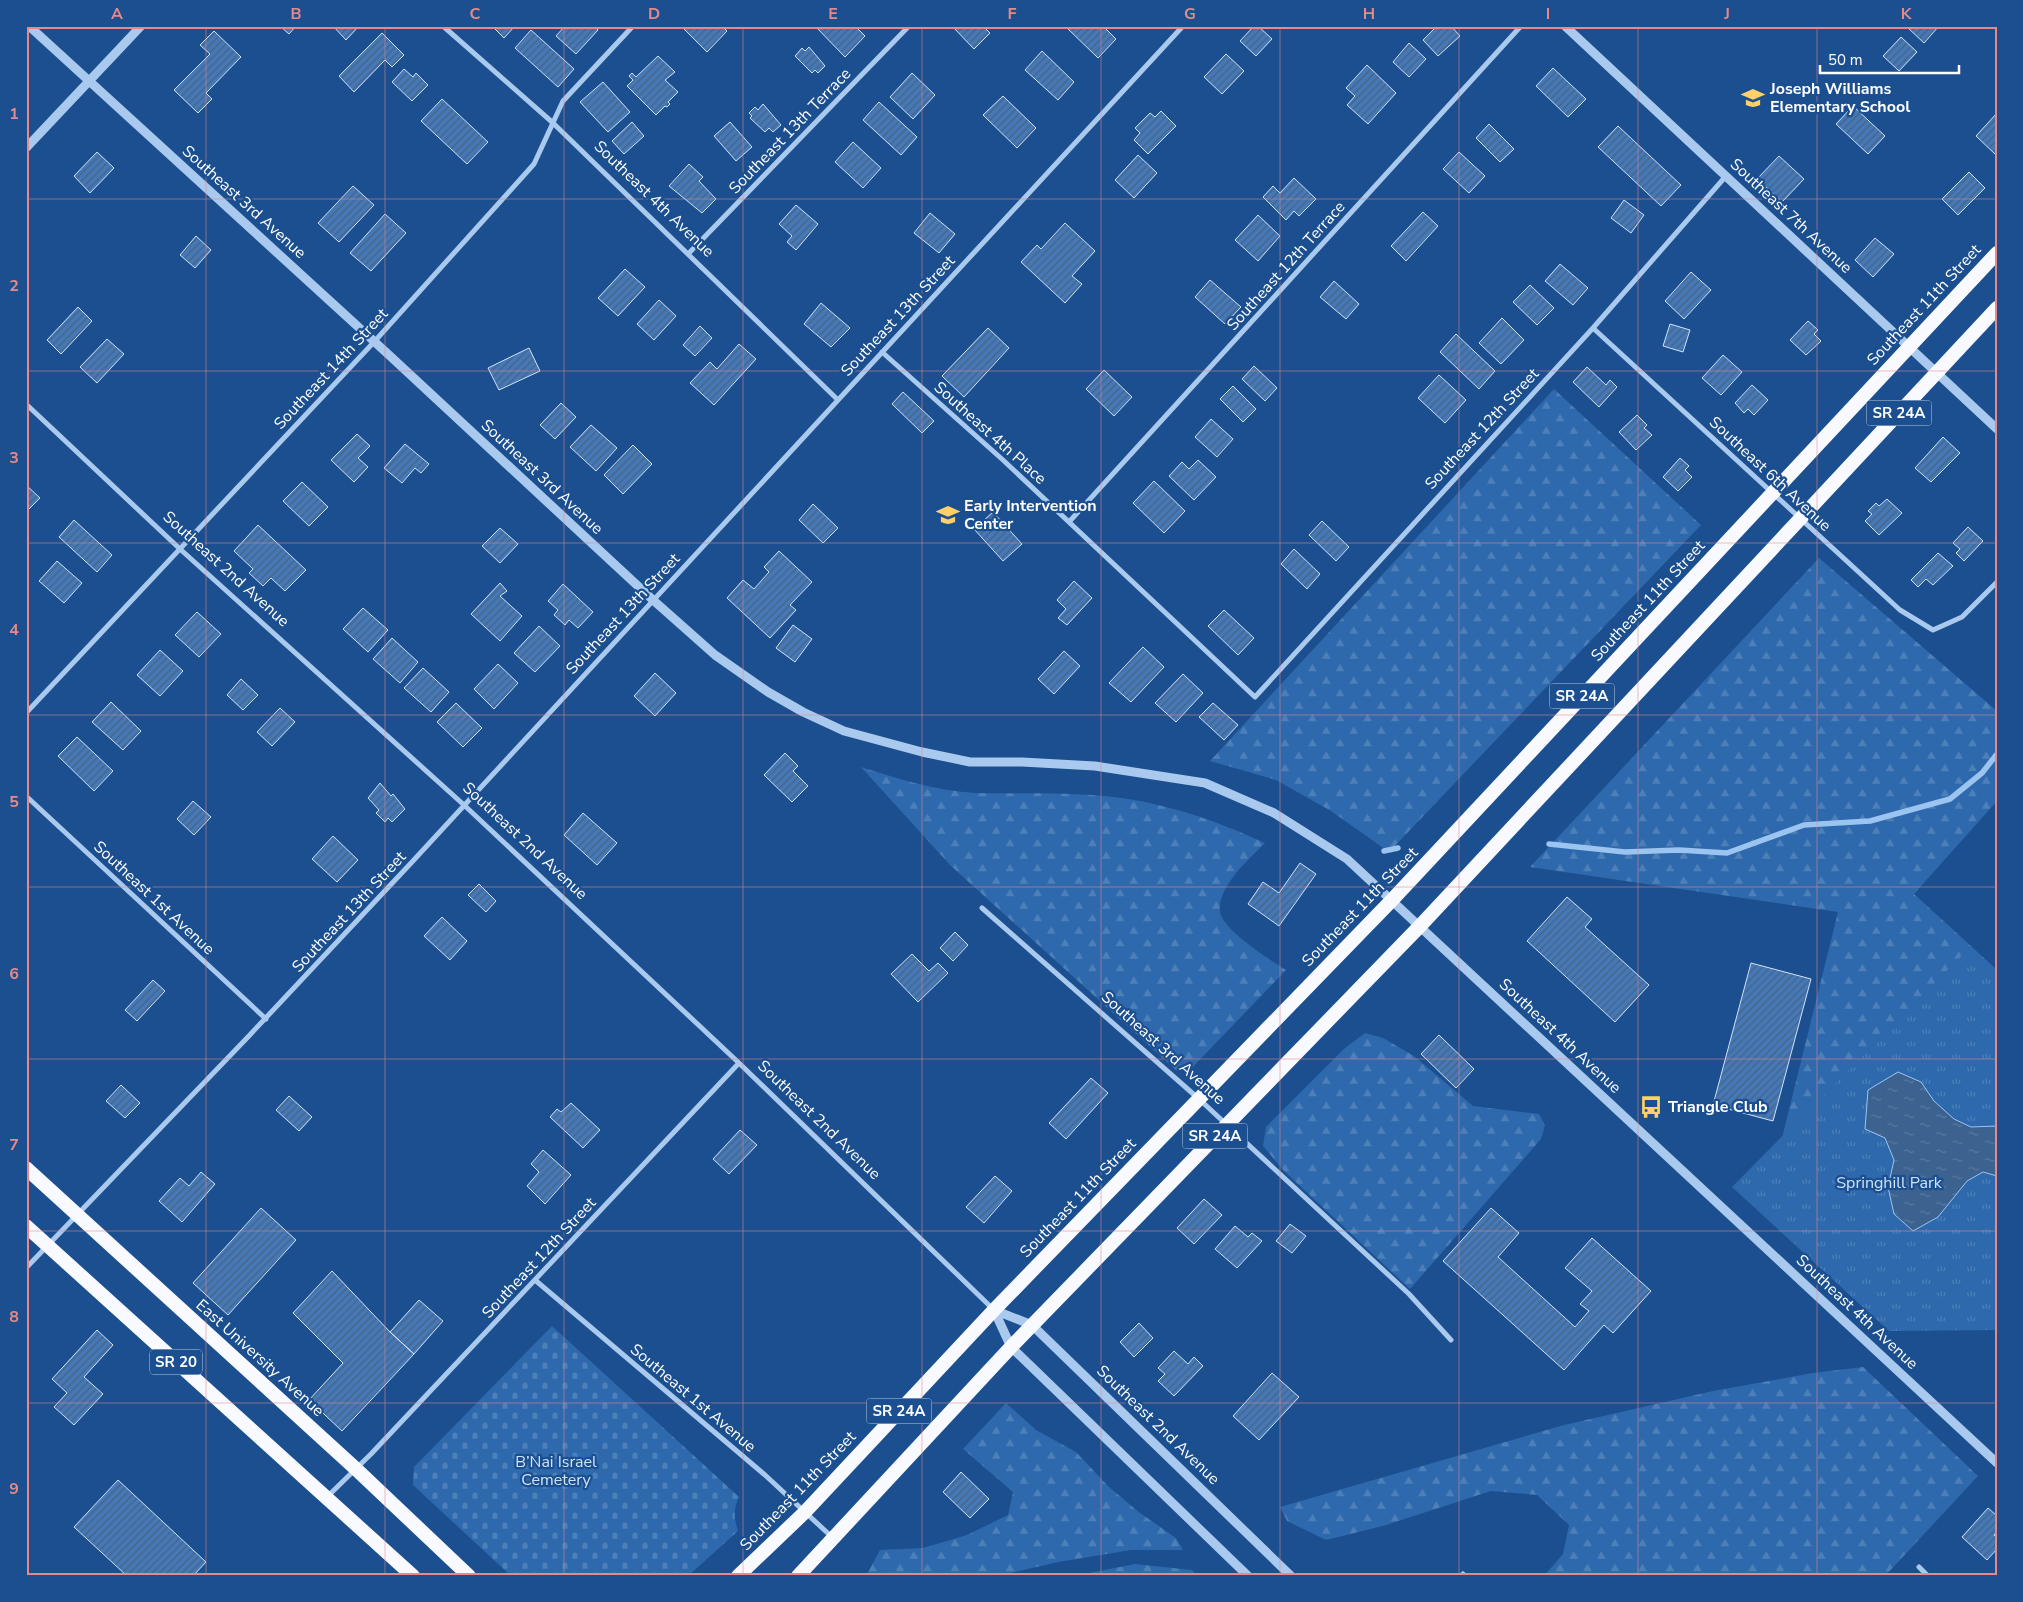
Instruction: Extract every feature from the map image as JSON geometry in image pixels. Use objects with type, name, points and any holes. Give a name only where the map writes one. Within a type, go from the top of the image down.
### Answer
[{"type":"highway","name":"Southeast 11th Street","points":[[738,1576],[805,1512],[994,1310],[1392,900],[1997,253]]},
{"type":"highway","name":"SR 24A","points":[[798,1576],[1032,1325],[1420,926],[1997,308]]},
{"type":"highway","name":"East University Avenue","points":[[26,1168],[356,1469],[470,1576]]},
{"type":"highway","name":"SR 20","points":[[26,1226],[412,1576]]},
{"type":"street","name":"Southeast 3rd Avenue","points":[[29,26],[653,600],[715,655],[768,692],[803,712],[844,731],[922,752],[970,762],[1022,762],[1124,770]]},
{"type":"street","points":[[26,148],[141,26]]},
{"type":"street","name":"Southeast 4th Avenue","points":[[443,26],[552,122],[689,253],[838,400]]},
{"type":"street","name":"Southeast 14th Street","points":[[26,713],[374,342],[534,164],[563,101],[633,26]]},
{"type":"street","name":"Southeast 13th Terrace","points":[[689,253],[909,26]]},
{"type":"street","name":"Southeast 13th Street","points":[[26,1268],[266,1019],[1183,26]]},
{"type":"street","name":"Southeast 12th Terrace","points":[[1069,522],[1521,26]]},
{"type":"street","name":"Southeast 7th Avenue","points":[[1565,26],[1997,429]]},
{"type":"street","name":"Southeast 12th Street","points":[[1255,697],[1593,328],[1726,176]]},
{"type":"street","name":"Southeast 6th Avenue","points":[[1593,328],[1900,610],[1933,630],[1962,617],[1997,582]]},
{"type":"street","name":"Southeast 4th Place","points":[[882,352],[1069,522],[1255,697]]},
{"type":"street","name":"Southeast 2nd Avenue","points":[[26,404],[180,549],[464,805],[739,1063],[994,1310],[1011,1347],[1248,1576]]},
{"type":"street","name":"Southeast 4th Avenue","points":[[1124,770],[1205,783],[1274,813],[1347,859],[1997,1463]]},
{"type":"street","name":"Southeast 1st Avenue","points":[[26,796],[266,1019]]},
{"type":"street","name":"Southeast 3rd Avenue","points":[[982,908],[1199,1099],[1409,1294],[1451,1340]]},
{"type":"street","name":"Southeast 12th Street","points":[[326,1498],[356,1469],[739,1063]]},
{"type":"street","name":"Southeast 1st Avenue","points":[[535,1280],[758,1469],[833,1538]]},
{"type":"street","name":"Southeast 2nd Avenue","points":[[994,1310],[1032,1325],[1291,1576]]},
{"type":"street","points":[[1919,1567],[1928,1576]]},
{"type":"green space","points":[[1554,389],[1701,525],[1389,852],[1331,811],[1276,780],[1210,761]]},
{"type":"green space","points":[[1819,558],[1997,711],[1997,801],[1914,894],[1971,946],[1782,1138],[1838,912],[1530,867]]},
{"type":"green space","points":[[861,767],[918,784],[961,792],[1079,794],[1133,800],[1191,814],[1265,843],[1243,865],[1229,883],[1220,903],[1220,912],[1229,927],[1238,936],[1286,970],[1188,1072],[1176,1070],[950,865]]},
{"type":"green space","name":"Springhill Park","points":[[1971,946],[1997,970],[1997,1330],[1889,1331],[1732,1187]]},
{"type":"green space","points":[[1365,1033],[1383,1038],[1414,1056],[1473,1106],[1539,1114],[1545,1125],[1541,1139],[1410,1289],[1284,1171],[1263,1146],[1266,1127],[1345,1048]]},
{"type":"green space","name":"B’Nai Israel Cemetery","points":[[552,1326],[739,1497],[735,1514],[738,1531],[688,1576],[511,1576],[413,1485],[414,1467]]},
{"type":"green space","points":[[1863,1367],[1978,1476],[1885,1576],[1544,1576],[1563,1554],[1569,1525],[1537,1495],[1491,1491],[1383,1526],[1326,1540],[1287,1521],[1280,1507],[1564,1425],[1713,1391],[1813,1373]]},
{"type":"green space","points":[[1006,1403],[1036,1430],[1076,1452],[1109,1487],[1140,1513],[1176,1538],[1183,1550],[1131,1550],[1058,1562],[998,1576],[866,1576],[880,1550],[923,1548],[967,1535],[1008,1515],[1013,1492],[963,1449]]},
{"type":"green space","points":[[1135,1564],[1192,1570],[1198,1576],[1074,1576]]},
{"type":"water","points":[[1898,1072],[1921,1082],[1934,1101],[1954,1119],[1971,1127],[1997,1126],[1997,1176],[1983,1172],[1967,1181],[1938,1217],[1913,1231],[1894,1214],[1888,1187],[1894,1160],[1885,1138],[1865,1129],[1868,1090]]},
{"type":"building","points":[[280,26],[296,26],[289,34]]},
{"type":"building","points":[[333,26],[359,26],[346,40]]},
{"type":"building","points":[[492,26],[515,26],[504,38]]},
{"type":"building","points":[[565,26],[594,26],[598,30],[576,54],[556,36]]},
{"type":"building","points":[[685,26],[722,26],[727,31],[707,52],[683,28]]},
{"type":"building","points":[[815,26],[855,26],[865,36],[845,57]]},
{"type":"building","points":[[952,26],[983,26],[990,33],[974,49]]},
{"type":"building","points":[[1065,26],[1103,26],[1116,39],[1098,58]]},
{"type":"building","points":[[1254,26],[1258,26],[1272,39],[1256,56],[1240,41]]},
{"type":"building","points":[[1437,26],[1451,26],[1460,36],[1438,56],[1423,40]]},
{"type":"building","points":[[1906,26],[1939,26],[1924,43]]},
{"type":"building","points":[[531,30],[574,69],[558,87],[515,48]]},
{"type":"building","points":[[214,31],[241,57],[206,93],[212,99],[198,113],[174,90],[210,54],[200,45]]},
{"type":"building","points":[[382,33],[404,55],[392,67],[385,60],[354,92],[339,76]]},
{"type":"building","points":[[1901,37],[1917,52],[1899,71],[1883,56]]},
{"type":"building","points":[[1409,43],[1426,59],[1409,77],[1393,62]]},
{"type":"building","points":[[809,47],[825,66],[818,73],[815,70],[812,73],[795,56],[802,48],[805,51]]},
{"type":"building","points":[[1042,51],[1074,82],[1058,100],[1025,70]]},
{"type":"building","points":[[1226,54],[1244,71],[1222,94],[1204,77]]},
{"type":"building","points":[[658,56],[675,72],[665,80],[678,92],[668,102],[670,104],[667,107],[665,106],[656,115],[627,86],[633,80],[629,76],[632,73],[636,77]]},
{"type":"building","points":[[1367,65],[1396,93],[1368,124],[1347,105],[1355,96],[1346,88]]},
{"type":"building","points":[[1553,68],[1586,99],[1568,117],[1536,86]]},
{"type":"building","points":[[404,69],[413,77],[416,73],[428,85],[412,101],[392,82]]},
{"type":"building","points":[[912,73],[935,95],[913,119],[890,97]]},
{"type":"building","points":[[603,82],[630,112],[608,132],[580,102]]},
{"type":"building","points":[[1003,96],[1036,128],[1017,148],[983,115]]},
{"type":"building","points":[[442,99],[488,142],[467,164],[421,121]]},
{"type":"building","points":[[879,102],[917,137],[901,155],[863,120]]},
{"type":"building","points":[[763,104],[781,125],[773,132],[769,128],[765,132],[750,118],[752,116],[749,113],[755,107],[758,110]]},
{"type":"building","points":[[1853,106],[1885,136],[1868,154],[1836,124]]},
{"type":"building","points":[[1161,111],[1176,126],[1148,154],[1134,140],[1140,133],[1135,128],[1150,113],[1155,117]]},
{"type":"building","points":[[1997,113],[1997,154],[1996,155],[1976,136]]},
{"type":"building","points":[[632,122],[644,136],[624,154],[612,141]]},
{"type":"building","points":[[730,122],[752,147],[736,161],[714,136]]},
{"type":"building","points":[[1489,124],[1514,149],[1500,162],[1476,138]]},
{"type":"building","points":[[1618,126],[1681,185],[1661,206],[1598,147]]},
{"type":"building","points":[[853,142],[881,168],[863,188],[835,162]]},
{"type":"building","points":[[97,152],[114,168],[90,193],[74,176]]},
{"type":"building","points":[[1459,152],[1485,176],[1469,193],[1443,169]]},
{"type":"building","points":[[1138,155],[1157,173],[1134,198],[1115,180]]},
{"type":"building","points":[[1779,156],[1804,179],[1782,202],[1757,179]]},
{"type":"building","points":[[689,164],[703,177],[699,181],[716,199],[702,213],[669,186]]},
{"type":"building","points":[[1969,172],[1985,188],[1958,215],[1942,199]]},
{"type":"building","points":[[1294,178],[1316,199],[1299,216],[1294,211],[1286,220],[1263,197],[1273,186],[1280,193]]},
{"type":"building","points":[[353,186],[374,205],[339,242],[318,223]]},
{"type":"building","points":[[1624,200],[1644,215],[1631,233],[1611,218]]},
{"type":"building","points":[[796,205],[818,224],[796,250],[787,242],[792,236],[779,224]]},
{"type":"building","points":[[1423,212],[1438,226],[1406,261],[1391,246]]},
{"type":"building","points":[[930,213],[955,234],[939,253],[914,233]]},
{"type":"building","points":[[385,214],[406,233],[371,271],[350,253]]},
{"type":"building","points":[[1258,215],[1280,236],[1258,261],[1235,240]]},
{"type":"building","points":[[1065,223],[1095,251],[1072,276],[1082,284],[1065,303],[1021,262],[1037,245],[1041,249]]},
{"type":"building","points":[[196,236],[211,250],[195,268],[180,255]]},
{"type":"building","points":[[1875,238],[1894,254],[1873,277],[1855,260]]},
{"type":"building","points":[[1560,264],[1588,288],[1573,305],[1545,281]]},
{"type":"building","points":[[625,269],[645,287],[618,316],[598,298]]},
{"type":"building","points":[[1691,272],[1711,290],[1684,319],[1665,301]]},
{"type":"building","points":[[1210,280],[1241,307],[1225,324],[1195,297]]},
{"type":"building","points":[[1334,281],[1359,304],[1346,319],[1320,297]]},
{"type":"building","points":[[1530,285],[1554,308],[1537,325],[1513,302]]},
{"type":"building","points":[[659,300],[676,316],[654,340],[637,324]]},
{"type":"building","points":[[821,303],[850,328],[831,347],[804,324]]},
{"type":"building","points":[[78,307],[92,321],[61,354],[47,340]]},
{"type":"building","points":[[1502,318],[1524,340],[1501,364],[1479,343]]},
{"type":"building","points":[[1808,321],[1818,330],[1814,334],[1821,341],[1806,355],[1790,340]]},
{"type":"building","points":[[1670,324],[1690,330],[1683,352],[1663,346]]},
{"type":"building","points":[[700,326],[712,338],[695,356],[683,345]]},
{"type":"building","points":[[988,328],[1009,348],[964,397],[942,376]]},
{"type":"building","points":[[1456,334],[1495,371],[1479,389],[1440,352]]},
{"type":"building","points":[[107,339],[124,354],[97,383],[80,367]]},
{"type":"building","points":[[739,344],[756,359],[714,405],[690,383],[710,362],[717,369]]},
{"type":"building","points":[[529,348],[540,371],[499,390],[488,368]]},
{"type":"building","points":[[1723,355],[1742,372],[1721,395],[1702,378]]},
{"type":"building","points":[[1254,366],[1277,388],[1265,401],[1242,379]]},
{"type":"building","points":[[1587,367],[1606,385],[1610,380],[1617,387],[1599,407],[1573,382]]},
{"type":"building","points":[[1104,370],[1132,397],[1114,416],[1086,389]]},
{"type":"building","points":[[1439,375],[1466,400],[1445,423],[1418,398]]},
{"type":"building","points":[[1752,385],[1768,400],[1754,415],[1748,409],[1744,413],[1735,403]]},
{"type":"building","points":[[1233,386],[1256,409],[1243,422],[1220,399]]},
{"type":"building","points":[[903,392],[934,421],[922,433],[892,404]]},
{"type":"building","points":[[561,403],[576,417],[555,439],[540,425]]},
{"type":"building","points":[[1637,415],[1647,425],[1644,428],[1652,435],[1636,450],[1619,432]]},
{"type":"building","points":[[1211,419],[1233,439],[1217,457],[1195,437]]},
{"type":"building","points":[[591,425],[617,448],[596,471],[570,447]]},
{"type":"building","points":[[357,434],[370,446],[358,458],[368,467],[354,482],[331,460]]},
{"type":"building","points":[[1943,437],[1960,453],[1931,482],[1915,468]]},
{"type":"building","points":[[405,444],[429,464],[421,473],[415,468],[402,483],[384,468]]},
{"type":"building","points":[[633,445],[652,464],[623,494],[604,475]]},
{"type":"building","points":[[1680,458],[1689,466],[1685,470],[1692,477],[1678,491],[1663,477]]},
{"type":"building","points":[[1198,460],[1216,477],[1194,500],[1169,476],[1182,462],[1189,469]]},
{"type":"building","points":[[1154,481],[1185,511],[1164,533],[1133,503]]},
{"type":"building","points":[[302,482],[328,507],[309,526],[283,501]]},
{"type":"building","points":[[26,485],[40,498],[26,512]]},
{"type":"building","points":[[1887,499],[1902,513],[1879,535],[1865,521],[1872,514],[1868,511],[1876,503],[1879,506]]},
{"type":"building","points":[[813,504],[838,528],[823,543],[799,520]]},
{"type":"building","points":[[993,512],[1022,544],[1003,561],[974,529]]},
{"type":"building","points":[[74,520],[112,555],[97,572],[59,537]]},
{"type":"building","points":[[1322,521],[1349,547],[1336,561],[1309,535]]},
{"type":"building","points":[[258,525],[306,570],[285,591],[271,578],[263,586],[249,573],[253,569],[234,551]]},
{"type":"building","points":[[1968,527],[1983,541],[1964,561],[1956,553],[1960,549],[1953,543]]},
{"type":"building","points":[[500,528],[518,544],[500,563],[482,546]]},
{"type":"building","points":[[1294,549],[1320,574],[1307,589],[1281,564]]},
{"type":"building","points":[[779,551],[812,582],[790,605],[796,610],[770,638],[727,598],[743,580],[754,589],[769,572],[764,567]]},
{"type":"building","points":[[1938,553],[1953,566],[1933,585],[1926,579],[1918,587],[1911,580]]},
{"type":"building","points":[[57,561],[82,583],[64,603],[39,581]]},
{"type":"building","points":[[1074,581],[1092,598],[1067,625],[1058,618],[1066,609],[1057,600]]},
{"type":"building","points":[[500,583],[507,591],[500,596],[522,616],[500,641],[471,614]]},
{"type":"building","points":[[563,584],[593,612],[578,628],[569,620],[565,625],[554,615],[558,610],[548,601]]},
{"type":"building","points":[[363,608],[388,630],[368,652],[343,629]]},
{"type":"building","points":[[1224,610],[1254,638],[1238,655],[1208,626]]},
{"type":"building","points":[[197,612],[221,634],[199,657],[175,635]]},
{"type":"building","points":[[793,625],[812,639],[795,662],[776,648]]},
{"type":"building","points":[[539,626],[560,646],[535,672],[514,653]]},
{"type":"building","points":[[392,638],[418,662],[400,683],[373,659]]},
{"type":"building","points":[[1143,647],[1164,667],[1131,702],[1109,683]]},
{"type":"building","points":[[160,650],[183,671],[160,696],[137,675]]},
{"type":"building","points":[[1064,651],[1080,666],[1054,694],[1038,679]]},
{"type":"building","points":[[498,664],[518,683],[494,709],[474,689]]},
{"type":"building","points":[[423,668],[449,692],[431,712],[404,688]]},
{"type":"building","points":[[655,673],[676,693],[655,716],[634,696]]},
{"type":"building","points":[[1183,674],[1203,693],[1176,722],[1155,703]]},
{"type":"building","points":[[241,679],[258,695],[243,710],[227,695]]},
{"type":"building","points":[[111,702],[141,731],[123,750],[92,722]]},
{"type":"building","points":[[456,703],[482,728],[463,747],[437,722]]},
{"type":"building","points":[[1213,703],[1238,725],[1224,740],[1199,717]]},
{"type":"building","points":[[280,708],[295,722],[272,746],[257,732]]},
{"type":"building","points":[[77,737],[113,771],[94,791],[58,756]]},
{"type":"building","points":[[785,753],[798,766],[793,771],[808,786],[792,802],[764,775]]},
{"type":"building","points":[[380,783],[391,796],[393,794],[405,809],[392,822],[388,818],[385,822],[376,813],[379,810],[368,798]]},
{"type":"building","points":[[193,801],[211,817],[194,835],[177,819]]},
{"type":"building","points":[[583,813],[617,843],[597,865],[564,835]]},
{"type":"building","points":[[333,836],[358,860],[337,882],[312,859]]},
{"type":"building","points":[[1300,863],[1316,874],[1279,926],[1248,904],[1263,882],[1279,893]]},
{"type":"building","points":[[479,884],[496,901],[486,912],[468,895]]},
{"type":"building","points":[[1567,897],[1592,919],[1585,927],[1649,985],[1615,1022],[1527,941]]},
{"type":"building","points":[[442,917],[467,941],[450,960],[424,936]]},
{"type":"building","points":[[955,932],[968,945],[953,961],[940,948]]},
{"type":"building","points":[[912,954],[929,971],[938,963],[948,973],[918,1002],[891,974]]},
{"type":"building","points":[[1751,963],[1811,979],[1773,1121],[1713,1105]]},
{"type":"building","points":[[153,980],[165,991],[137,1021],[125,1010]]},
{"type":"building","points":[[1439,1035],[1474,1069],[1456,1088],[1421,1054]]},
{"type":"building","points":[[1091,1078],[1108,1093],[1066,1139],[1049,1123]]},
{"type":"building","points":[[121,1085],[140,1103],[125,1118],[106,1101]]},
{"type":"building","points":[[289,1096],[312,1117],[299,1131],[276,1110]]},
{"type":"building","points":[[571,1103],[600,1130],[583,1148],[550,1117],[557,1109],[561,1112]]},
{"type":"building","points":[[740,1130],[757,1145],[729,1174],[713,1159]]},
{"type":"building","points":[[543,1150],[571,1175],[545,1204],[527,1186],[539,1172],[531,1164]]},
{"type":"building","points":[[201,1172],[215,1184],[182,1222],[159,1201],[180,1178],[189,1186]]},
{"type":"building","points":[[995,1176],[1012,1191],[984,1223],[966,1207]]},
{"type":"building","points":[[1204,1199],[1222,1215],[1194,1244],[1177,1228]]},
{"type":"building","points":[[261,1208],[296,1240],[228,1315],[193,1283]]},
{"type":"building","points":[[1491,1208],[1519,1233],[1498,1257],[1575,1327],[1589,1311],[1580,1304],[1592,1291],[1565,1268],[1592,1238],[1651,1291],[1613,1333],[1604,1325],[1564,1370],[1443,1261]]},
{"type":"building","points":[[1290,1224],[1306,1236],[1292,1253],[1276,1241]]},
{"type":"building","points":[[1235,1226],[1248,1237],[1252,1233],[1262,1241],[1237,1268],[1215,1249]]},
{"type":"building","points":[[332,1271],[390,1332],[414,1354],[342,1431],[309,1400],[343,1363],[293,1313]]},
{"type":"building","points":[[419,1300],[443,1321],[414,1354],[390,1332]]},
{"type":"building","points":[[1139,1323],[1153,1338],[1134,1357],[1120,1342]]},
{"type":"building","points":[[97,1330],[113,1345],[84,1377],[103,1394],[74,1425],[54,1407],[67,1393],[52,1379]]},
{"type":"building","points":[[1174,1351],[1188,1364],[1194,1357],[1203,1366],[1174,1396],[1158,1381],[1165,1374],[1158,1368]]},
{"type":"building","points":[[1272,1373],[1299,1397],[1259,1440],[1233,1416]]},
{"type":"building","points":[[961,1472],[989,1499],[970,1518],[943,1492]]},
{"type":"building","points":[[118,1480],[206,1562],[193,1576],[127,1576],[74,1527]]},
{"type":"building","points":[[1988,1508],[1997,1516],[1997,1532],[1994,1535],[1997,1537],[1997,1549],[1987,1560],[1962,1537]]},
{"type":"waterway","points":[[1549,844],[1625,852],[1679,850],[1727,853],[1804,825],[1870,821],[1950,799],[1982,773],[1997,754]]},
{"type":"waterway","points":[[1384,851],[1398,848]]},
{"type":"place","name":"Joseph Williams Elementary School","points":[[1753,98]]},
{"type":"place","name":"Early Intervention Center","points":[[948,515]]},
{"type":"place","name":"Triangle Club","points":[[1651,1107]]}]
